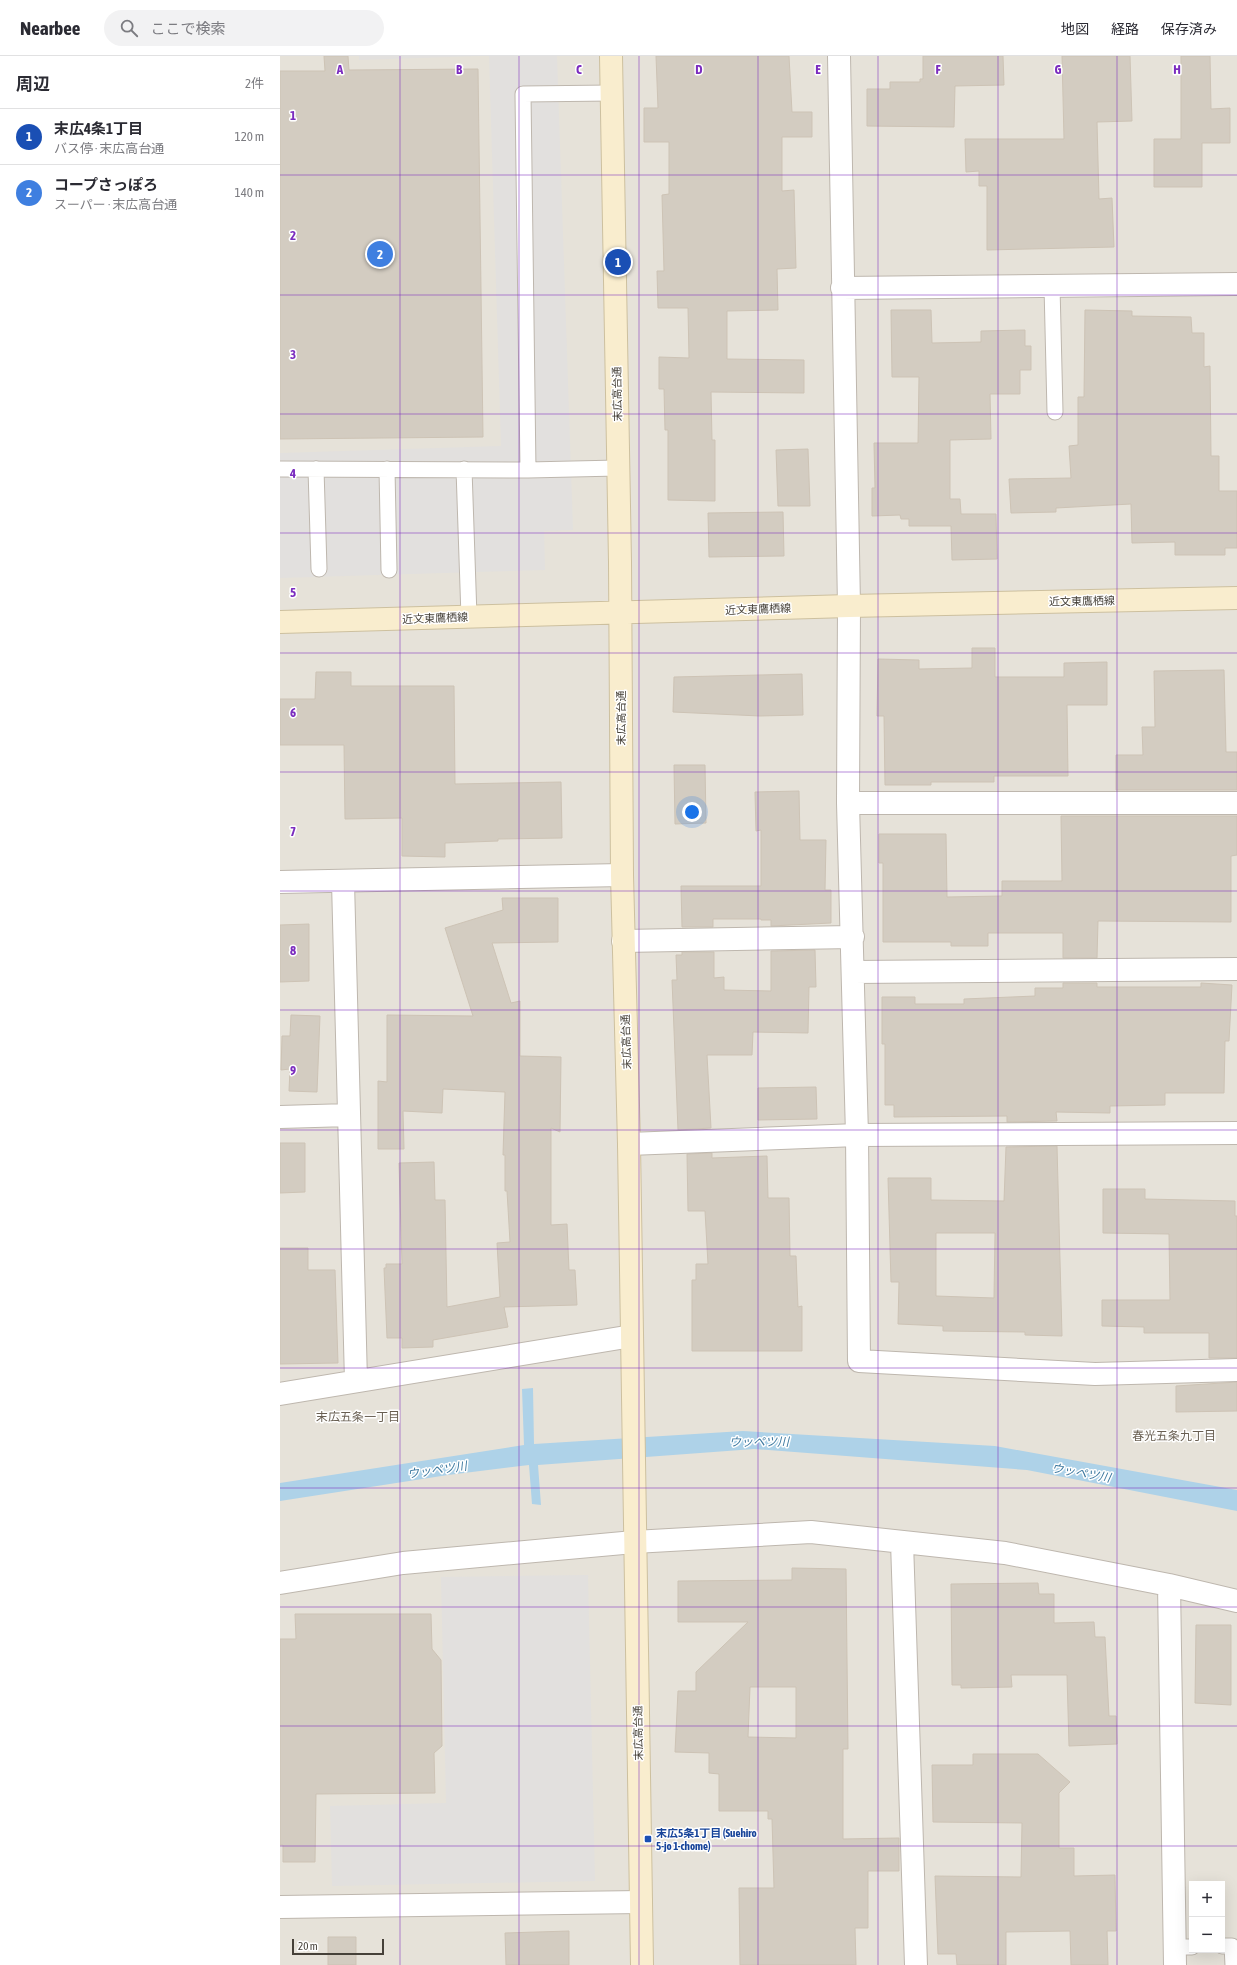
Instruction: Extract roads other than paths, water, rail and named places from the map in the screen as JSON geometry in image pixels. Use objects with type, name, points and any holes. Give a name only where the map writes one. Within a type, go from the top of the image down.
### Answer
[{"type":"street","name":"末広高台通","points":[[611,56],[620,613],[623,941],[629,1144],[634,1542],[642,1965]]},
{"type":"street","points":[[839,56],[842,288],[849,606],[848,803],[853,937],[857,1135],[858,1361],[1095,1374],[1237,1370]]},
{"type":"street","points":[[842,288],[1237,284]]},
{"type":"street","name":"近文東鷹栖線","points":[[280,622],[849,606],[1237,598]]},
{"type":"street","points":[[848,803],[1237,803]]},
{"type":"street","points":[[280,882],[343,882],[622,875]]},
{"type":"street","points":[[343,882],[356,1381]]},
{"type":"street","points":[[623,941],[853,937]]},
{"type":"street","points":[[853,972],[1237,969]]},
{"type":"street","points":[[280,1117],[349,1116]]},
{"type":"street","points":[[629,1144],[857,1135],[1237,1133]]},
{"type":"street","points":[[280,1394],[632,1336]]},
{"type":"street","points":[[280,1583],[403,1563],[634,1542],[811,1532],[1004,1553],[1169,1585],[1237,1601]]},
{"type":"street","points":[[902,1542],[916,1965]]},
{"type":"street","points":[[1169,1585],[1181,1953]]},
{"type":"street","points":[[280,1907],[641,1902]]},
{"type":"lane","points":[[528,470],[523,94],[612,93]]},
{"type":"lane","points":[[1052,286],[1056,412]]},
{"type":"lane","points":[[280,469],[528,470],[618,468]]},
{"type":"lane","points":[[316,469],[319,569]]},
{"type":"lane","points":[[387,469],[390,570]]},
{"type":"lane","points":[[464,469],[469,617]]},
{"type":"lane","points":[[1225,1946],[1232,1946],[1233,1965]]},
{"type":"water","name":"ウッペツ川","points":[[533,1388],[534,1444],[743,1431],[995,1446],[1237,1490],[1237,1511],[1027,1470],[754,1449],[538,1465],[541,1505],[532,1504],[529,1465],[448,1475],[280,1501],[280,1483],[524,1445],[522,1389]]},
{"type":"place","name":"コープさっぽろ","points":[[380,254]]},
{"type":"place","name":"末広4条1丁目","points":[[618,262]]},
{"type":"place","name":"末広5条1丁目 (Suehiro 5-jo 1-chome)","points":[[648,1839]]},
{"type":"district","name":"末広五条一丁目","points":[[358,1417]]},
{"type":"district","name":"春光五条九丁目","points":[[1174,1436]]}]
